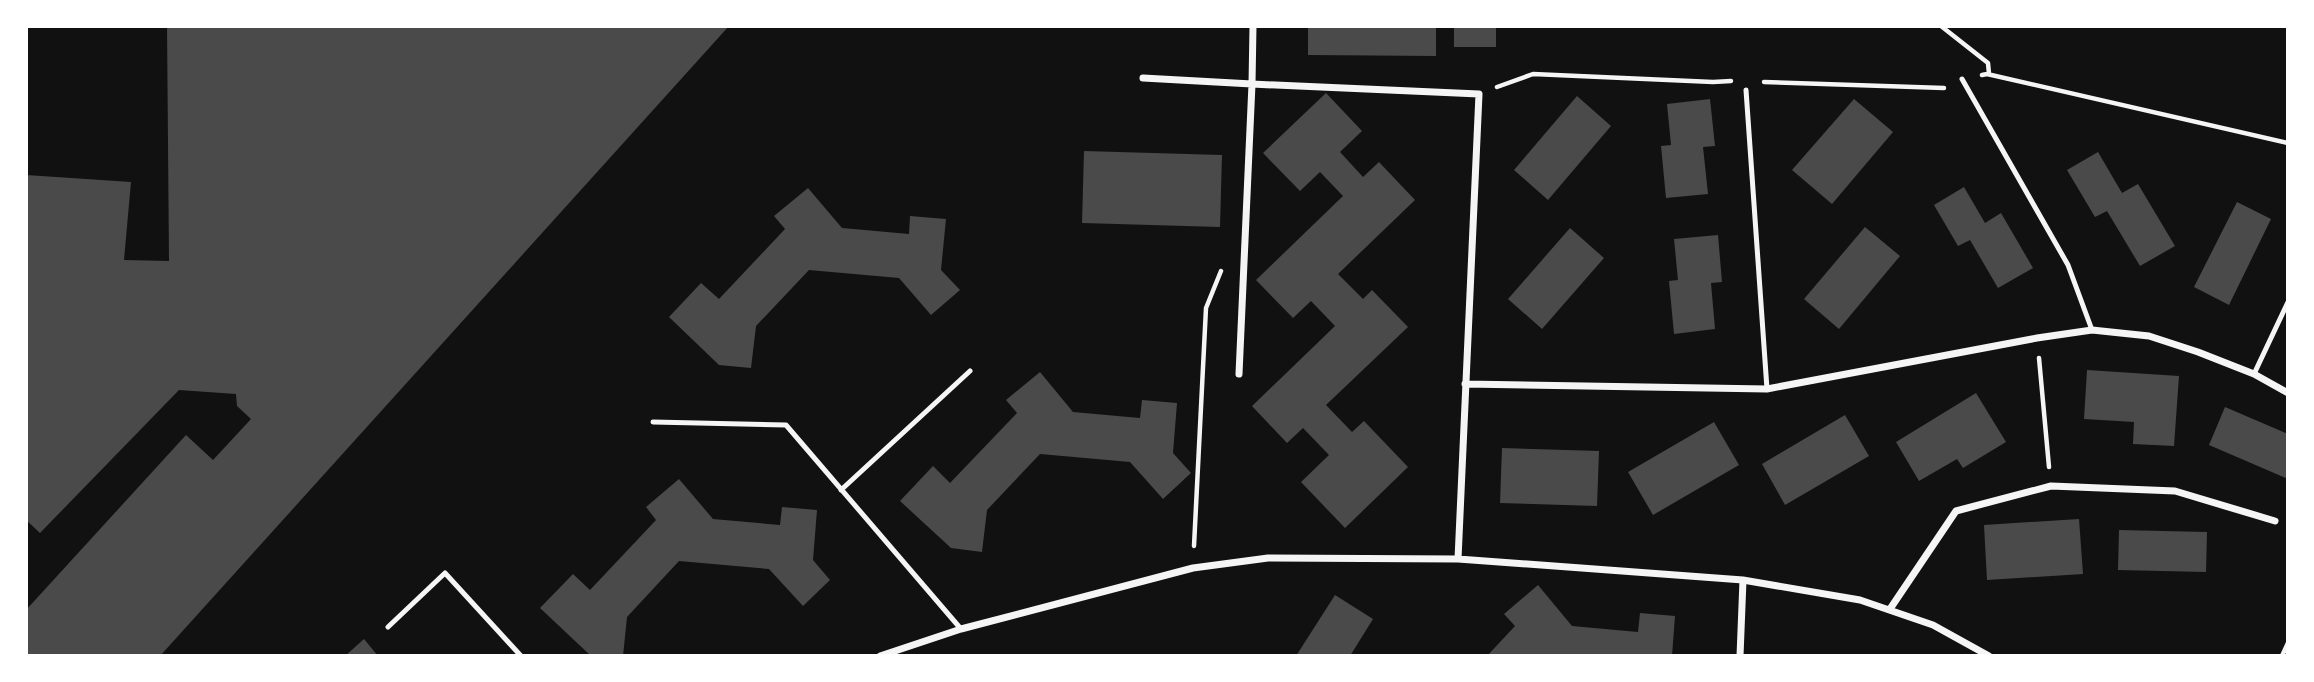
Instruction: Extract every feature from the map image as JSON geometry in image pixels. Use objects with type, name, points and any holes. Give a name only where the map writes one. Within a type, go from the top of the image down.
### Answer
[{"type":"street","points":[[1239,374],[1253,26]]},
{"type":"street","points":[[1143,78],[1479,94],[1458,559]]},
{"type":"street","points":[[1465,384],[1767,389],[2092,330],[2149,336],[2254,374],[2288,393]]},
{"type":"street","points":[[1890,610],[1956,511],[2051,486],[2175,491],[2275,521]]},
{"type":"street","points":[[880,656],[961,629],[1193,568],[1268,558],[1458,559],[1743,580],[1860,600],[1933,625],[1989,656]]},
{"type":"street","points":[[1740,656],[1743,580]]},
{"type":"lane","points":[[1962,79],[2068,265],[2092,330]]},
{"type":"lane","points":[[1746,90],[1767,389]]},
{"type":"lane","points":[[2254,374],[2288,302]]},
{"type":"lane","points":[[841,490],[970,370]]},
{"type":"lane","points":[[653,422],[786,425],[961,629]]},
{"type":"lane","points":[[388,627],[445,573],[521,656]]},
{"type":"path","points":[[1941,26],[1987,62],[1989,74]]},
{"type":"path","points":[[1479,94],[1533,74],[1702,81]]},
{"type":"path","points":[[1193,568],[1206,308],[1225,260]]},
{"type":"path","points":[[2037,338],[2051,486]]},
{"type":"path","points":[[2282,656],[2288,643]]},
{"type":"building","points":[[167,26],[729,26],[160,656],[26,656],[26,610],[186,435],[213,460],[251,419],[237,406],[236,394],[179,390],[40,533],[26,520],[26,175],[131,182],[124,260],[169,261]]},
{"type":"building","points":[[1308,26],[1436,26],[1436,56],[1308,55]]},
{"type":"building","points":[[1454,26],[1496,26],[1496,47],[1454,47]]},
{"type":"building","points":[[1326,93],[1362,131],[1340,152],[1363,177],[1379,162],[1415,200],[1338,274],[1363,299],[1372,290],[1408,327],[1326,405],[1352,432],[1364,421],[1408,467],[1345,528],[1301,482],[1329,455],[1303,428],[1287,443],[1252,406],[1335,326],[1311,301],[1293,318],[1256,280],[1343,196],[1320,172],[1300,191],[1263,153]]},
{"type":"building","points":[[1577,96],[1611,126],[1548,200],[1514,170]]},
{"type":"building","points":[[1710,99],[1715,146],[1703,147],[1708,194],[1666,198],[1661,146],[1671,145],[1667,104]]},
{"type":"building","points":[[1854,99],[1893,132],[1832,204],[1792,170]]},
{"type":"building","points":[[1084,151],[1222,155],[1220,227],[1082,223]]},
{"type":"building","points":[[2098,152],[2122,193],[2138,184],[2175,246],[2140,266],[2107,211],[2095,217],[2067,170]]},
{"type":"building","points":[[1964,187],[1985,223],[2001,213],[2033,268],[1998,288],[1970,240],[1958,246],[1934,205]]},
{"type":"building","points":[[808,188],[842,228],[909,234],[910,216],[946,219],[941,270],[960,290],[931,315],[899,278],[809,270],[756,326],[751,368],[719,365],[669,317],[701,283],[719,299],[785,229],[774,216]]},
{"type":"building","points":[[2237,202],[2271,219],[2229,305],[2194,287]]},
{"type":"building","points":[[1865,227],[1900,256],[1839,329],[1804,299]]},
{"type":"building","points":[[1570,228],[1604,258],[1542,329],[1508,299]]},
{"type":"building","points":[[1718,235],[1722,282],[1711,283],[1715,329],[1674,334],[1669,281],[1678,280],[1674,239]]},
{"type":"building","points":[[2087,370],[2179,376],[2174,446],[2133,444],[2134,422],[2084,419]]},
{"type":"building","points":[[1040,372],[1073,412],[1140,418],[1142,400],[1177,403],[1173,453],[1191,473],[1163,499],[1130,462],[1040,454],[987,510],[982,552],[951,548],[900,501],[933,466],[950,483],[1017,413],[1006,400]]},
{"type":"building","points":[[1976,393],[2006,442],[1963,468],[1957,459],[1919,481],[1896,442]]},
{"type":"building","points":[[2225,407],[2288,434],[2288,479],[2209,445]]},
{"type":"building","points":[[1845,415],[1869,456],[1785,505],[1762,464]]},
{"type":"building","points":[[1714,422],[1739,465],[1653,515],[1628,472]]},
{"type":"building","points":[[1502,448],[1599,451],[1597,506],[1500,503]]},
{"type":"building","points":[[679,479],[713,519],[780,525],[782,507],[817,510],[813,560],[830,580],[803,606],[769,569],[679,561],[627,617],[623,656],[591,656],[540,608],[573,574],[590,590],[656,520],[646,507]]},
{"type":"building","points":[[2079,519],[2083,574],[1987,580],[1984,525]]},
{"type":"building","points":[[2119,530],[2207,532],[2206,572],[2118,570]]},
{"type":"building","points":[[1538,585],[1572,626],[1638,632],[1640,613],[1675,616],[1672,656],[1487,656],[1515,626],[1504,614]]},
{"type":"building","points":[[1335,595],[1373,619],[1350,656],[1296,656]]},
{"type":"building","points":[[364,639],[378,656],[345,656]]}]
